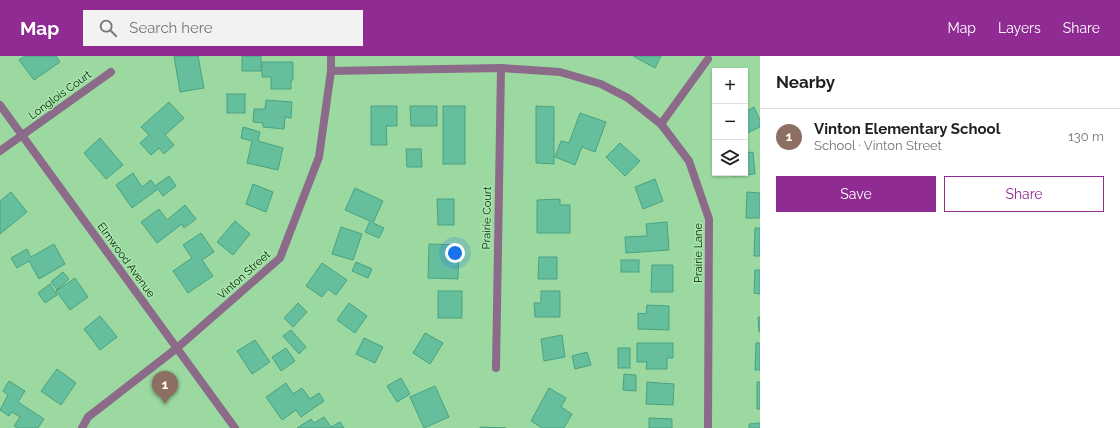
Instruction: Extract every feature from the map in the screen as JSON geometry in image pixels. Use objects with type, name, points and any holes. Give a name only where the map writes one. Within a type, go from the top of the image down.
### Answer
[{"type":"street","name":"Vinton Street","points":[[82,428],[88,417],[177,348],[280,258],[318,157],[331,71],[331,56]]},
{"type":"street","points":[[661,124],[708,59]]},
{"type":"street","name":"Prairie Lane","points":[[331,71],[500,68],[560,72],[601,84],[628,98],[661,124],[689,161],[709,219],[708,428]]},
{"type":"street","name":"Prairie Court","points":[[496,368],[500,68]]},
{"type":"street","name":"Longlois Court","points":[[0,151],[111,72]]},
{"type":"street","name":"Elmwood Avenue","points":[[0,105],[235,428]]},
{"type":"building","points":[[25,56],[56,56],[60,62],[34,80],[19,60]]},
{"type":"building","points":[[174,56],[198,56],[204,88],[180,92]]},
{"type":"building","points":[[242,56],[261,56],[261,71],[242,71]]},
{"type":"building","points":[[633,56],[661,56],[655,68]]},
{"type":"building","points":[[262,62],[293,62],[293,80],[291,80],[291,89],[271,89],[271,77],[262,77]]},
{"type":"building","points":[[227,94],[245,94],[245,113],[227,113]]},
{"type":"building","points":[[266,100],[292,102],[291,118],[285,117],[284,129],[263,127],[263,123],[253,122],[254,109],[265,109]]},
{"type":"building","points":[[169,102],[184,118],[165,135],[174,145],[164,154],[159,148],[151,155],[140,143],[149,135],[141,127]]},
{"type":"building","points":[[371,106],[397,106],[397,126],[386,126],[387,145],[371,145]]},
{"type":"building","points":[[410,106],[437,106],[437,126],[411,126]]},
{"type":"building","points":[[443,106],[465,106],[465,164],[443,164]]},
{"type":"building","points":[[536,106],[554,107],[554,164],[536,163]]},
{"type":"building","points":[[754,107],[760,120],[760,127],[748,133],[748,110]]},
{"type":"building","points":[[580,113],[606,122],[595,152],[582,147],[575,165],[555,157],[561,141],[569,143]]},
{"type":"building","points":[[243,127],[260,132],[258,141],[283,148],[278,170],[247,163],[252,141],[241,138]]},
{"type":"building","points":[[100,138],[123,165],[106,179],[84,153]]},
{"type":"building","points":[[620,143],[640,161],[625,176],[606,157]]},
{"type":"building","points":[[406,149],[421,149],[422,167],[407,167]]},
{"type":"building","points":[[753,152],[755,174],[748,175],[748,153]]},
{"type":"building","points":[[133,173],[142,187],[151,180],[155,186],[169,176],[176,186],[163,196],[158,189],[132,208],[116,185]]},
{"type":"building","points":[[655,179],[663,201],[643,209],[635,187]]},
{"type":"building","points":[[253,184],[273,192],[266,212],[246,204]]},
{"type":"building","points":[[355,188],[383,201],[373,223],[384,228],[379,238],[365,232],[370,221],[345,210]]},
{"type":"building","points":[[11,192],[27,212],[0,234],[0,201]]},
{"type":"building","points":[[747,192],[760,193],[760,218],[746,218]]},
{"type":"building","points":[[437,199],[454,199],[454,225],[438,225]]},
{"type":"building","points":[[560,199],[560,205],[570,205],[570,233],[537,233],[537,200]]},
{"type":"building","points":[[185,205],[196,219],[184,228],[182,224],[157,243],[141,222],[159,209],[167,220]]},
{"type":"building","points":[[235,221],[250,234],[233,255],[217,242]]},
{"type":"building","points":[[667,222],[669,250],[626,253],[625,237],[647,236],[646,224]]},
{"type":"building","points":[[341,227],[362,234],[353,260],[332,254]]},
{"type":"building","points":[[755,228],[760,228],[760,256],[754,256]]},
{"type":"building","points":[[201,233],[214,252],[202,260],[213,276],[188,293],[173,271],[192,258],[183,245]]},
{"type":"building","points":[[54,244],[65,264],[39,279],[29,261],[17,268],[11,258],[27,249],[31,257]]},
{"type":"building","points":[[429,244],[459,245],[458,279],[428,278]]},
{"type":"building","points":[[539,257],[557,257],[557,279],[538,279]]},
{"type":"building","points":[[621,260],[639,260],[639,272],[621,272]]},
{"type":"building","points":[[356,262],[372,269],[368,278],[352,271]]},
{"type":"building","points":[[322,263],[347,280],[336,295],[328,289],[322,297],[306,286]]},
{"type":"building","points":[[652,265],[673,265],[673,292],[651,292]]},
{"type":"building","points":[[755,270],[760,270],[760,294],[754,293]]},
{"type":"building","points":[[63,272],[69,279],[57,290],[51,282]]},
{"type":"building","points":[[75,278],[88,297],[70,310],[56,291]]},
{"type":"building","points":[[50,284],[57,295],[45,303],[38,293]]},
{"type":"building","points":[[438,291],[462,291],[462,318],[438,318]]},
{"type":"building","points":[[541,291],[560,291],[560,317],[535,317],[534,303],[541,303]]},
{"type":"building","points":[[298,303],[307,312],[293,327],[284,318]]},
{"type":"building","points":[[349,303],[367,316],[355,333],[337,320]]},
{"type":"building","points":[[647,305],[669,306],[669,330],[638,329],[638,313],[646,314]]},
{"type":"building","points":[[100,316],[117,337],[100,350],[84,329]]},
{"type":"building","points":[[758,317],[760,317],[760,332],[759,332]]},
{"type":"building","points":[[291,330],[306,347],[299,354],[283,336]]},
{"type":"building","points":[[425,333],[443,343],[430,364],[413,353]]},
{"type":"building","points":[[562,335],[565,357],[544,361],[541,339]]},
{"type":"building","points":[[364,338],[383,347],[375,363],[356,354]]},
{"type":"building","points":[[255,340],[270,362],[252,374],[237,351]]},
{"type":"building","points":[[637,343],[673,343],[673,358],[667,358],[667,369],[646,369],[647,362],[637,362]]},
{"type":"building","points":[[756,343],[760,343],[760,370],[755,370]]},
{"type":"building","points":[[286,348],[295,361],[281,371],[272,357]]},
{"type":"building","points":[[618,348],[630,348],[630,368],[618,368]]},
{"type":"building","points":[[587,352],[591,365],[575,369],[572,356]]},
{"type":"building","points":[[57,369],[76,383],[61,405],[41,391]]},
{"type":"building","points":[[624,374],[636,375],[636,391],[623,390]]},
{"type":"building","points":[[401,378],[410,394],[397,402],[387,386]]},
{"type":"building","points":[[9,381],[25,391],[18,402],[44,419],[38,428],[17,428],[14,426],[20,417],[12,412],[9,416],[0,410],[8,395],[3,391]]},
{"type":"building","points":[[647,382],[674,384],[673,405],[646,404]]},
{"type":"building","points":[[757,382],[760,382],[760,409],[757,409]]},
{"type":"building","points":[[286,383],[293,394],[302,388],[310,399],[319,393],[324,401],[301,417],[296,410],[282,420],[266,397]]},
{"type":"building","points":[[435,386],[449,417],[424,428],[410,397]]},
{"type":"building","points":[[549,388],[566,398],[561,407],[572,414],[564,428],[542,428],[531,421]]},
{"type":"building","points":[[324,417],[331,427],[340,422],[344,428],[297,428],[311,419],[314,423]]},
{"type":"building","points":[[649,418],[672,419],[672,428],[649,428]]},
{"type":"building","points":[[760,423],[760,428],[749,428],[749,424]]},
{"type":"building","points":[[480,427],[506,428],[480,428]]},
{"type":"place","name":"Vinton Elementary School","points":[[165,404]]}]
